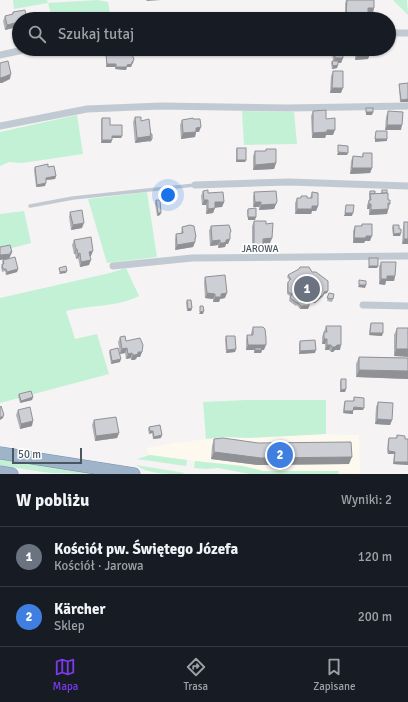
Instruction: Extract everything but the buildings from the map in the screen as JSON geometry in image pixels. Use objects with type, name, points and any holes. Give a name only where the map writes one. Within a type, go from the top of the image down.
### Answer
[{"type":"highway","points":[[0,453],[134,474]]},
{"type":"highway","points":[[0,472],[12,474]]},
{"type":"street","points":[[396,33],[408,33]]},
{"type":"street","points":[[0,55],[12,52]]},
{"type":"street","points":[[0,126],[87,109],[161,106],[288,108],[408,106]]},
{"type":"street","points":[[195,185],[283,182],[408,186]]},
{"type":"street","name":"JAROWA","points":[[113,266],[192,258],[408,256]]},
{"type":"street","points":[[363,305],[408,306]]},
{"type":"lane","points":[[30,206],[73,198],[195,185]]},
{"type":"shaded area","points":[[326,434],[359,435],[360,473],[263,471],[243,466],[150,455],[146,448],[173,443],[226,437],[248,438]]},
{"type":"green space","points":[[13,0],[47,0],[48,3],[14,9]]},
{"type":"green space","points":[[98,0],[108,2],[110,12],[50,12],[48,3]]},
{"type":"green space","points":[[393,0],[407,0],[408,15]]},
{"type":"green space","points":[[242,111],[294,112],[297,144],[244,145]]},
{"type":"green space","points":[[77,115],[83,154],[22,163],[9,162],[0,166],[0,132]]},
{"type":"green space","points":[[147,192],[157,257],[107,263],[88,199]]},
{"type":"green space","points":[[24,211],[31,243],[0,251],[0,214]]},
{"type":"green space","points":[[126,268],[139,296],[131,300],[113,304],[66,311],[75,339],[97,334],[109,374],[0,403],[0,298]]},
{"type":"green space","points":[[246,400],[326,400],[326,434],[206,439],[203,402]]},
{"type":"green space","points":[[150,455],[187,460],[186,466],[137,459]]},
{"type":"green space","points":[[0,458],[100,474],[50,473],[4,466],[0,465]]},
{"type":"green space","points":[[195,461],[243,466],[263,471],[339,471],[338,474],[250,474],[218,468],[194,468]]},
{"type":"green space","points":[[136,465],[185,473],[158,473],[146,470]]},
{"type":"place","name":"Kościół pw. Świętego Józefa","points":[[307,289]]},
{"type":"place","name":"Kärcher","points":[[280,455]]}]
